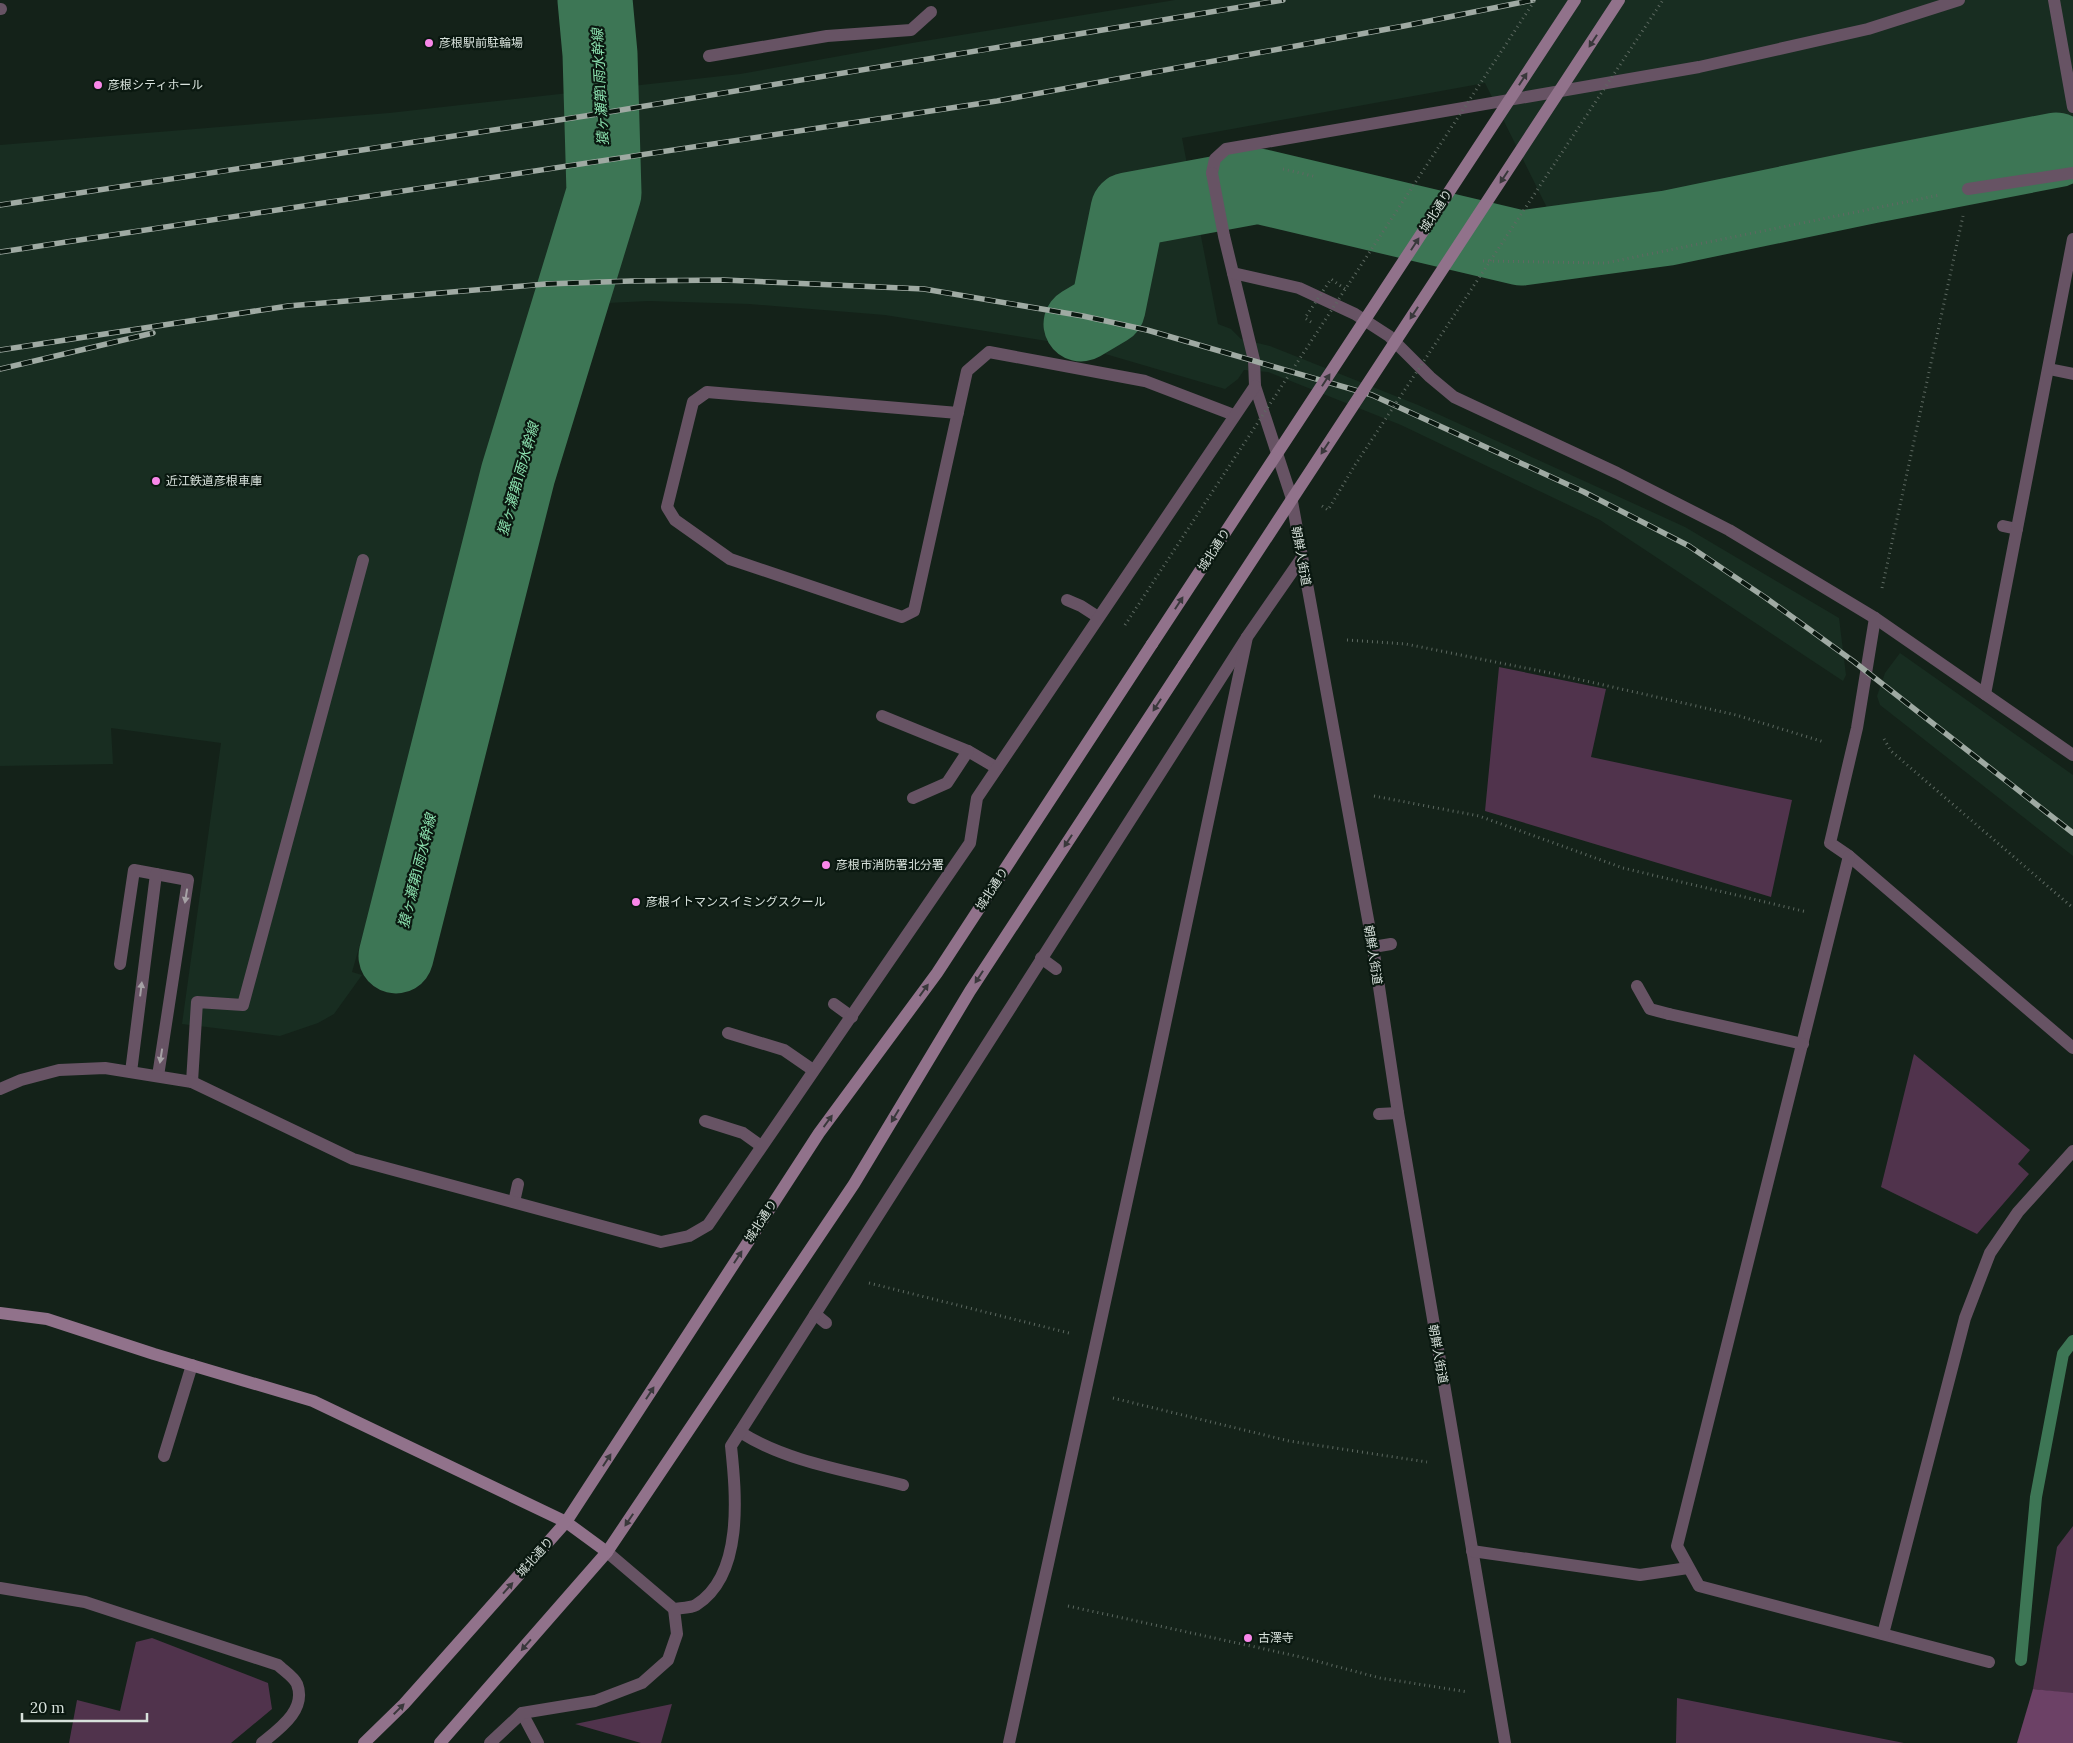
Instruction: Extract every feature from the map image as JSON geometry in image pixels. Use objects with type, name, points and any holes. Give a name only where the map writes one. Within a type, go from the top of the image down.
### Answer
[{"type":"main road","name":"城北通り","points":[[364,1743],[404,1704],[566,1522],[819,1133],[937,972],[1575,0]]},
{"type":"main road","points":[[440,1743],[607,1552],[854,1184],[970,991],[1620,0]]},
{"type":"main road","points":[[0,1313],[47,1319],[313,1401],[566,1522],[607,1552]]},
{"type":"street","name":"朝鮮人街道","points":[[1505,1743],[1398,1113],[1373,947],[1291,496],[1255,386],[1254,360],[1224,236],[1213,176],[1215,159],[1226,149],[1699,67],[1868,29],[1959,0]]},
{"type":"street","points":[[2054,0],[2073,107]]},
{"type":"street","points":[[709,56],[827,36],[911,30],[931,12]]},
{"type":"street","points":[[1968,189],[2073,173]]},
{"type":"street","points":[[1985,694],[2073,240]]},
{"type":"street","points":[[1233,273],[1299,288],[1355,314],[1389,336],[1430,377],[1454,397],[1617,472],[1729,530],[1875,618],[2073,755]]},
{"type":"street","points":[[958,414],[707,392],[693,402],[667,507],[675,520],[730,559],[902,617],[914,611],[958,414],[967,371],[989,352],[1145,382],[1234,415]]},
{"type":"street","points":[[2049,369],[2073,374]]},
{"type":"street","points":[[0,1089],[21,1080],[59,1070],[105,1068],[192,1082],[353,1159],[660,1242],[689,1236],[708,1225],[970,843],[977,798],[1255,386]]},
{"type":"street","points":[[2003,526],[2017,529]]},
{"type":"street","points":[[674,1609],[696,1606],[717,1585],[732,1546],[735,1487],[731,1446],[1247,637],[1301,559]]},
{"type":"street","points":[[192,1082],[197,1002],[243,1004],[363,560]]},
{"type":"street","points":[[1067,600],[1082,606],[1098,617]]},
{"type":"street","points":[[1875,618],[1860,714],[1830,843],[1850,856],[2073,1048]]},
{"type":"street","points":[[1009,1743],[1034,1598],[1082,1394],[1097,1340],[1164,1008],[1247,637]]},
{"type":"street","points":[[882,716],[968,751],[997,768]]},
{"type":"street","points":[[913,798],[947,783],[968,751]]},
{"type":"street","points":[[1850,856],[1677,1546],[1699,1586],[1989,1662]]},
{"type":"street","points":[[120,964],[134,870],[188,880],[158,1076]]},
{"type":"street","points":[[130,1072],[156,874]]},
{"type":"street","points":[[1373,947],[1391,944]]},
{"type":"street","points":[[1041,958],[1056,969]]},
{"type":"street","points":[[1637,986],[1650,1009],[1803,1044]]},
{"type":"street","points":[[834,1004],[852,1017]]},
{"type":"street","points":[[728,1033],[784,1050],[813,1070]]},
{"type":"street","points":[[1379,1114],[1398,1113]]},
{"type":"street","points":[[705,1121],[743,1133],[761,1146]]},
{"type":"street","points":[[1883,1634],[1965,1318],[1990,1253],[2018,1212],[2073,1151]]},
{"type":"street","points":[[514,1202],[518,1184]]},
{"type":"street","points":[[814,1314],[826,1323]]},
{"type":"street","points":[[164,1456],[192,1365]]},
{"type":"street","points":[[740,1432],[754,1441],[802,1459],[902,1485]]},
{"type":"street","points":[[1472,1551],[1640,1575],[1688,1568]]},
{"type":"street","points":[[490,1743],[522,1713],[595,1700],[642,1683],[668,1660],[677,1634],[674,1609],[607,1552]]},
{"type":"street","points":[[0,1588],[84,1602],[278,1665],[297,1682],[299,1701],[288,1721],[262,1743]]},
{"type":"street","points":[[522,1713],[538,1743]]},
{"type":"path","points":[[1124,624],[1535,0]]},
{"type":"path","points":[[1355,465],[1663,0]]},
{"type":"path","points":[[1481,261],[1605,263],[1968,189],[1875,618]]},
{"type":"path","points":[[1311,322],[1305,318],[1331,279],[1345,289]]},
{"type":"path","points":[[1316,638],[1406,644],[1555,674],[1736,715],[1852,751]]},
{"type":"path","points":[[1860,714],[1871,717],[1891,751],[2073,908]]},
{"type":"path","points":[[1344,790],[1479,816],[1623,868],[1834,919]]},
{"type":"path","points":[[840,1276],[1097,1340]]},
{"type":"path","points":[[1082,1394],[1289,1441],[1427,1462],[1456,1460]]},
{"type":"path","points":[[1034,1598],[1301,1657],[1380,1678],[1466,1692],[1495,1688]]},
{"type":"shaded area","points":[[1175,0],[2073,0],[2073,127],[1557,228],[1485,83],[1182,138],[1218,324],[1231,329],[1241,339],[1270,346],[1418,405],[1685,527],[1839,618],[1846,675],[1843,681],[1600,520],[1401,425],[1268,372],[1244,370],[1238,379],[1225,389],[1078,346],[885,315],[749,304],[649,301],[544,306],[352,972],[362,975],[334,1014],[318,1023],[280,1036],[182,1024],[221,743],[111,728],[113,764],[0,766],[0,145],[389,113],[740,74],[912,43]]},
{"type":"shaded area","points":[[1900,653],[2073,775],[2073,856],[1880,705],[1877,696],[1885,673]]},
{"type":"shaded area","points":[[1499,667],[1606,689],[1591,757],[1792,800],[1771,897],[1485,811]]},
{"type":"shaded area","points":[[1914,1054],[2030,1150],[2018,1164],[2029,1174],[1977,1234],[1881,1187]]},
{"type":"shaded area","points":[[2073,1526],[2073,1694],[2033,1689],[2057,1547]]},
{"type":"shaded area","points":[[152,1638],[268,1683],[272,1709],[231,1743],[69,1743],[77,1700],[120,1711],[136,1642]]},
{"type":"shaded area","points":[[2033,1689],[2073,1693],[2073,1743],[2017,1743]]},
{"type":"shaded area","points":[[1677,1698],[1904,1743],[1676,1743]]},
{"type":"shaded area","points":[[672,1704],[661,1743],[641,1743],[575,1724]]},
{"type":"waterway","name":"猿ヶ瀬第1雨水幹線","points":[[396,956],[518,474],[604,193],[600,54],[595,0]]},
{"type":"waterway","points":[[1081,324],[1108,308],[1128,210],[1258,186],[1521,248],[1668,228],[2056,150]]},
{"type":"waterway","points":[[2021,1660],[2036,1497],[2063,1354],[2073,1341]]},
{"type":"railway","points":[[0,205],[585,116],[1283,0]]},
{"type":"railway","points":[[0,252],[997,101],[1404,26],[1533,0]]},
{"type":"railway","points":[[0,350],[288,306],[546,284],[631,281],[724,280],[924,289],[1083,316],[1147,330],[1372,395],[1584,492],[1689,546],[1766,598],[1853,661],[2073,833]]},
{"type":"railway","points":[[0,369],[153,333]]},
{"type":"place","name":"彦根駅前駐輪場","points":[[429,43]]},
{"type":"place","name":"彦根シティホール","points":[[98,85]]},
{"type":"place","name":"近江鉄道彦根車庫","points":[[156,481]]},
{"type":"place","name":"彦根市消防署北分署","points":[[826,865]]},
{"type":"place","name":"彦根イトマンスイミングスクール","points":[[636,902]]},
{"type":"place","name":"古澤寺","points":[[1248,1638]]}]
